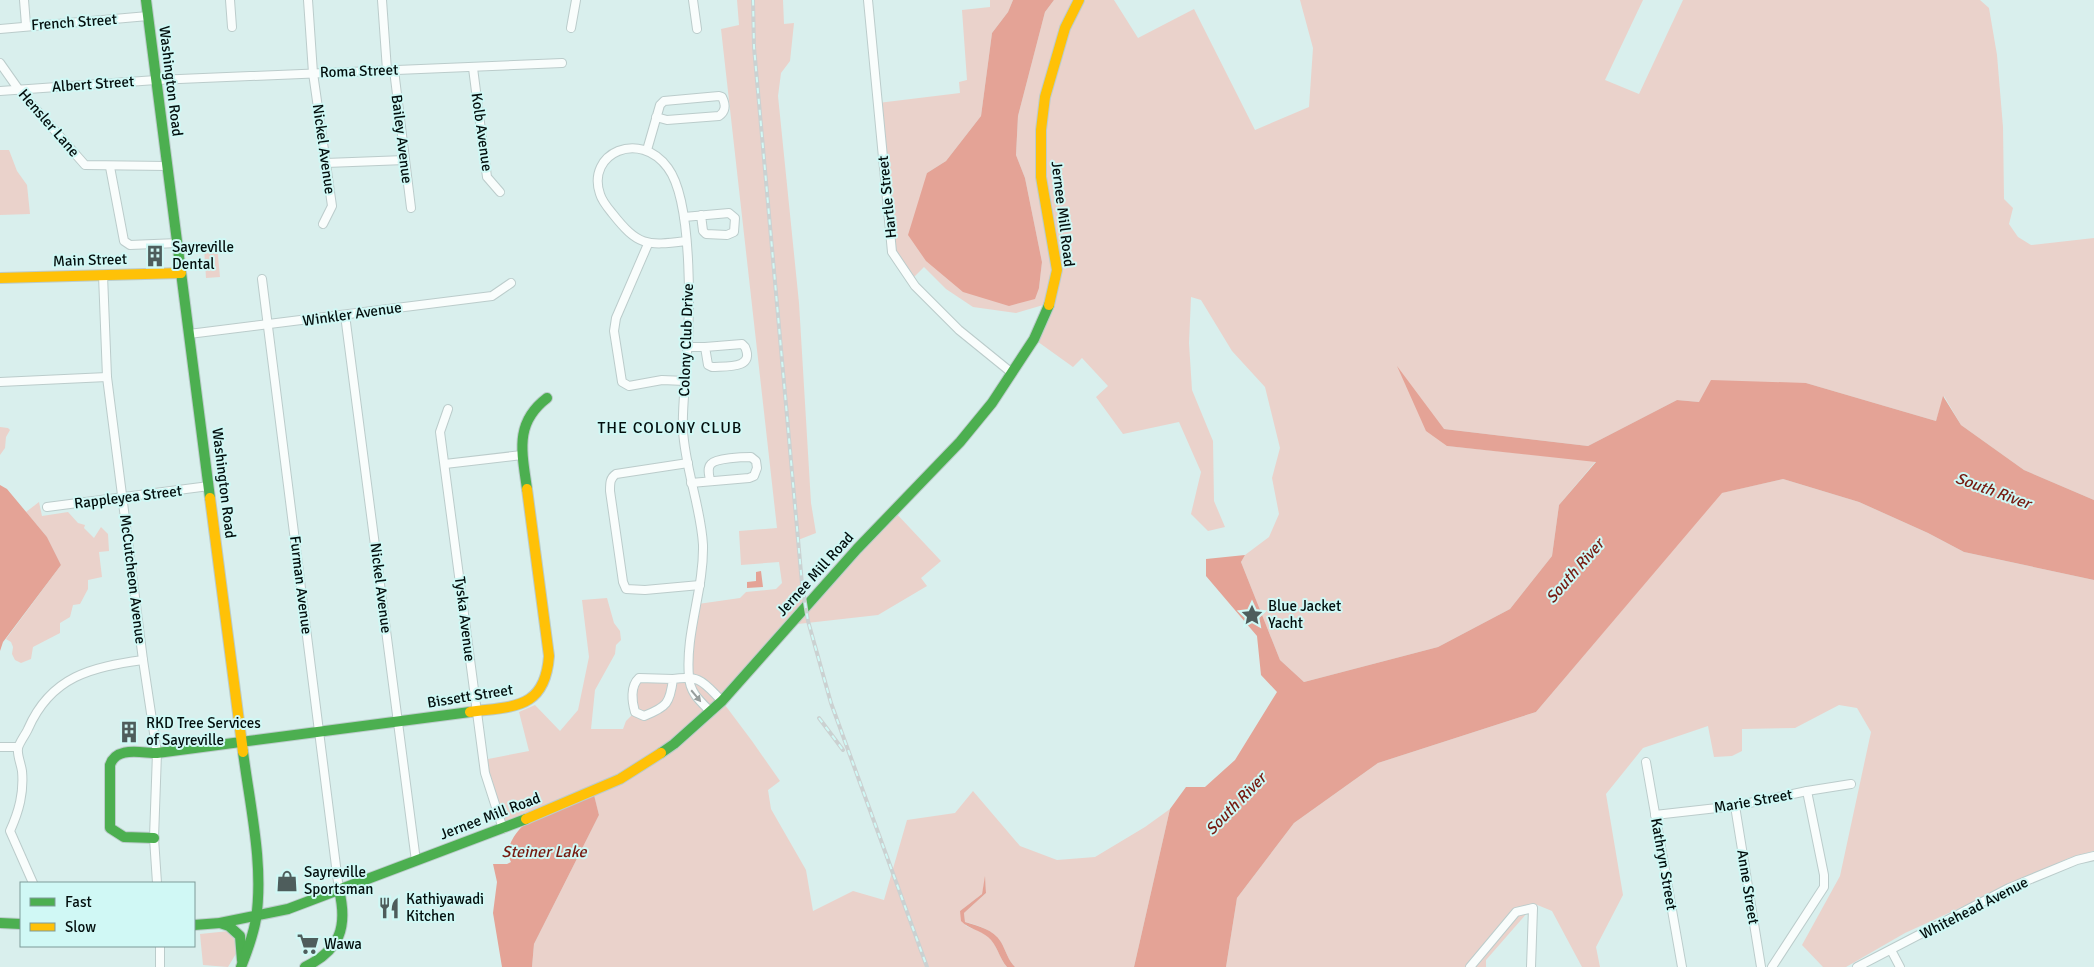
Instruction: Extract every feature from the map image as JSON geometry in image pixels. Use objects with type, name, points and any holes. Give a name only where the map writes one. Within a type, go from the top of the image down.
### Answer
[{"type":"street","points":[[24,0],[26,25]]},
{"type":"street","name":"Washington Road","points":[[146,0],[255,843],[259,892],[258,915],[241,966]]},
{"type":"street","points":[[230,0],[232,28]]},
{"type":"street","name":"Nickel Avenue","points":[[308,0],[313,73],[332,206],[323,224]]},
{"type":"street","name":"Bailey Avenue","points":[[382,0],[390,70],[411,208]]},
{"type":"street","points":[[571,28],[576,0]]},
{"type":"street","points":[[693,0],[696,29]]},
{"type":"street","name":"Hartle Street","points":[[868,0],[892,252],[915,286],[959,330],[1012,373]]},
{"type":"street","name":"Jernee Mill Road","points":[[195,926],[220,923],[288,909],[503,828],[620,779],[674,744],[722,701],[819,591],[960,442],[992,403],[1034,339],[1046,314],[1057,270],[1040,177],[1041,130],[1045,97],[1065,28],[1078,0]]},
{"type":"street","name":"French Street","points":[[0,29],[26,25],[148,16]]},
{"type":"street","name":"Hensler Lane","points":[[0,63],[19,90],[85,166],[166,166]]},
{"type":"street","name":"Roma Street","points":[[156,80],[562,64]]},
{"type":"street","name":"Kolb Avenue","points":[[473,68],[487,177],[500,192]]},
{"type":"street","name":"Albert Street","points":[[0,91],[156,80]]},
{"type":"street","points":[[656,117],[667,120],[719,116],[726,106],[722,97],[718,96],[664,101],[660,105],[656,117],[647,150],[631,147],[620,150],[609,157],[601,169],[598,181],[603,201],[624,228],[636,239],[648,244],[686,241]]},
{"type":"street","name":"Colony Club Drive","points":[[647,150],[656,155],[672,175],[679,191],[684,217],[689,306],[683,430],[703,544],[700,585],[688,656],[689,677],[691,690],[710,712]]},
{"type":"street","points":[[326,163],[405,160]]},
{"type":"street","points":[[110,167],[124,241],[130,245],[178,243]]},
{"type":"street","points":[[684,217],[701,215],[729,213],[734,218],[734,232],[728,235],[706,234],[703,231],[701,215]]},
{"type":"street","points":[[648,244],[616,318],[614,331],[622,382],[629,386],[662,380],[685,381]]},
{"type":"street","name":"Main Street","points":[[0,278],[181,273]]},
{"type":"street","name":"McCutcheon Avenue","points":[[103,275],[107,376],[143,660],[157,753],[154,838],[157,882]]},
{"type":"street","name":"Furman Avenue","points":[[262,279],[339,890]]},
{"type":"street","name":"Winkler Avenue","points":[[189,334],[267,326],[492,296],[511,283]]},
{"type":"street","name":"Nickel Avenue","points":[[345,315],[416,861]]},
{"type":"street","points":[[688,347],[742,344],[748,357],[747,362],[742,365],[712,367],[708,365],[705,347]]},
{"type":"street","points":[[0,382],[107,376]]},
{"type":"street","name":"Bissett Street","points":[[154,838],[124,837],[113,833],[110,828],[110,765],[112,758],[120,752],[157,753],[242,743],[517,706],[531,700],[544,685],[548,671],[549,656],[522,455],[522,437],[525,422],[536,405],[547,398]]},
{"type":"street","name":"Tyska Avenue","points":[[448,408],[440,432],[476,712],[485,774],[503,828]]},
{"type":"street","points":[[445,464],[522,455]]},
{"type":"street","points":[[691,483],[754,476],[757,468],[756,461],[751,457],[717,460],[708,469],[710,480]]},
{"type":"street","points":[[688,463],[616,474],[612,476],[610,491],[623,582],[626,589],[644,590],[700,585]]},
{"type":"street","name":"Rappleyea Street","points":[[47,507],[209,486]]},
{"type":"street","points":[[33,882],[10,831],[22,798],[22,775],[18,747],[43,703],[60,686],[80,673],[104,666],[143,660]]},
{"type":"street","points":[[673,679],[671,695],[662,708],[644,716],[635,712],[633,704],[634,684],[639,678],[673,679],[689,677],[701,680],[722,701]]},
{"type":"street","points":[[0,746],[18,747]]},
{"type":"street","name":"Kathryn Street","points":[[1646,762],[1682,967]]},
{"type":"street","name":"Marie Street","points":[[1655,815],[1735,806],[1851,784]]},
{"type":"street","points":[[1772,967],[1824,886],[1824,875],[1807,791]]},
{"type":"street","name":"Anne Street","points":[[1735,806],[1760,967]]},
{"type":"street","points":[[0,830],[10,831]]},
{"type":"street","name":"Whitehead Avenue","points":[[1857,967],[2009,888],[2077,860],[2094,856]]},
{"type":"street","points":[[306,967],[327,955],[338,939],[344,913],[339,890]]},
{"type":"street","points":[[1470,967],[1516,912],[1533,908],[1531,967]]},
{"type":"street","points":[[0,923],[20,924]]},
{"type":"street","points":[[220,923],[229,926],[240,936],[241,966]]},
{"type":"street","points":[[160,947],[160,967]]},
{"type":"street","points":[[1891,950],[1900,967]]},
{"type":"shaded area","points":[[737,0],[783,0],[784,24],[794,23],[790,61],[781,73],[778,96],[799,303],[811,503],[816,533],[798,540],[806,605],[894,511],[941,561],[921,578],[927,586],[878,615],[789,625],[722,701],[780,781],[768,790],[771,809],[806,870],[813,911],[853,891],[884,900],[907,820],[955,813],[973,791],[1020,846],[1057,860],[1095,857],[1145,827],[1170,809],[1134,967],[1015,967],[1001,942],[994,934],[980,926],[965,922],[964,913],[986,893],[985,879],[982,894],[960,911],[966,926],[983,933],[991,939],[1007,967],[532,967],[534,944],[599,815],[593,792],[503,829],[483,760],[529,751],[519,712],[535,705],[560,731],[578,710],[589,657],[582,600],[607,598],[614,623],[620,631],[621,640],[616,645],[615,654],[595,690],[591,729],[623,729],[626,721],[635,712],[636,681],[689,677],[698,604],[740,598],[746,592],[776,589],[782,583],[779,562],[741,565],[739,531],[777,528],[721,29],[739,25]]},
{"type":"shaded area","points":[[990,0],[1013,0],[1008,12],[992,33],[981,116],[946,161],[927,173],[1039,288],[1042,262],[1025,178],[1016,155],[1018,116],[1045,12],[1054,0],[1114,0],[1138,38],[1194,9],[1255,130],[1309,107],[1313,48],[1300,0],[1643,0],[1605,80],[1639,94],[1683,0],[1980,0],[1989,8],[1997,55],[2003,127],[2004,199],[2013,208],[2009,224],[2018,237],[2031,245],[2094,238],[2094,500],[2024,470],[1961,425],[1944,396],[1936,421],[1806,383],[1699,402],[1677,400],[1588,446],[1444,429],[1447,446],[1596,461],[1559,505],[1552,556],[1510,609],[1438,647],[1304,682],[1280,660],[1241,562],[1245,555],[1269,537],[1279,514],[1272,478],[1280,448],[1265,387],[1232,351],[1201,300],[1191,297],[1189,343],[1192,390],[1213,441],[1214,501],[1225,527],[1208,531],[1191,514],[1201,472],[1179,422],[1123,434],[1096,397],[1108,386],[1082,358],[1073,367],[1034,339],[1050,303],[1016,313],[973,307],[946,289],[924,267],[911,280],[892,252],[878,103],[960,93],[959,82],[967,80],[962,10],[990,7]]},
{"type":"shaded area","points":[[0,150],[9,150],[17,171],[27,185],[30,214],[0,215]]},
{"type":"shaded area","points":[[217,246],[220,277],[206,278],[204,247]]},
{"type":"shaded area","points":[[0,427],[10,430],[6,437],[5,448],[0,455]]},
{"type":"shaded area","points":[[1783,479],[1859,502],[1928,533],[1964,552],[2094,580],[2094,851],[2069,858],[1905,933],[1846,967],[1823,967],[1802,945],[1840,876],[1871,732],[1857,708],[1839,705],[1795,728],[1742,729],[1742,751],[1732,756],[1714,757],[1708,726],[1643,748],[1606,794],[1623,895],[1596,947],[1600,967],[1582,967],[1552,911],[1535,904],[1486,960],[1486,967],[1226,967],[1237,898],[1294,823],[1378,763],[1536,712],[1721,493]]},
{"type":"shaded area","points":[[39,502],[42,516],[68,512],[78,523],[85,525],[84,528],[94,538],[101,527],[108,534],[109,551],[99,552],[102,577],[88,580],[88,589],[80,604],[73,605],[70,617],[60,623],[60,633],[33,647],[31,659],[21,663],[15,660],[12,654],[13,647],[11,642],[6,639],[61,565],[47,537],[26,512]]},
{"type":"shaded area","points":[[229,931],[234,935],[237,952],[228,967],[203,965],[200,934]]},
{"type":"water","points":[[1013,0],[1054,0],[1045,12],[1018,116],[1016,155],[1025,178],[1042,262],[1039,288],[1035,299],[1009,306],[963,292],[926,261],[908,235],[927,173],[946,161],[981,116],[992,33],[1008,12]]},
{"type":"water","name":"South River","points":[[1397,366],[1444,429],[1588,446],[1677,400],[1699,402],[1711,380],[1806,383],[1936,421],[1943,396],[1961,425],[2024,470],[2094,500],[2094,580],[1964,552],[1928,533],[1859,502],[1783,479],[1722,493],[1536,712],[1378,763],[1294,823],[1237,898],[1226,967],[1134,967],[1170,809],[1186,787],[1205,787],[1235,760],[1277,692],[1261,675],[1257,636],[1206,576],[1206,559],[1245,555],[1241,562],[1280,660],[1304,682],[1438,647],[1510,609],[1552,556],[1559,505],[1596,462],[1447,446],[1426,431]]},
{"type":"water","points":[[0,485],[7,489],[47,537],[61,565],[3,642],[0,651]]},
{"type":"water","points":[[761,571],[763,587],[747,588],[747,582],[756,581],[756,572]]},
{"type":"water","name":"Steiner Lake","points":[[593,791],[599,815],[534,944],[532,967],[502,967],[493,913],[497,882],[493,864],[507,864],[511,862],[509,849],[511,842],[514,836],[530,819],[548,808]]},
{"type":"water","points":[[985,876],[986,893],[964,913],[965,922],[994,934],[1001,942],[1015,967],[1007,967],[994,943],[988,937],[961,921],[960,911],[982,894]]},
{"type":"railway","points":[[753,0],[754,47],[802,584],[808,621],[831,703],[927,967]]},
{"type":"railway","points":[[819,718],[843,750]]},
{"type":"traffic: fast","points":[[146,0],[210,498]]},
{"type":"traffic: fast","points":[[661,753],[674,744],[722,701],[857,549],[960,442],[992,403],[1034,339],[1049,305]]},
{"type":"traffic: fast","points":[[527,489],[522,451],[525,428],[536,408],[547,398]]},
{"type":"traffic: fast","points":[[154,838],[124,837],[110,828],[110,765],[118,755],[130,752],[157,753],[470,712]]},
{"type":"traffic: fast","points":[[241,967],[252,938],[258,899],[255,836],[243,752]]},
{"type":"traffic: fast","points":[[195,925],[220,923],[288,909],[526,819]]},
{"type":"traffic: fast","points":[[305,967],[326,953],[334,945],[338,936],[342,915],[339,890]]},
{"type":"traffic: fast","points":[[0,923],[20,924]]},
{"type":"traffic: fast","points":[[220,923],[229,926],[240,936],[242,960]]},
{"type":"traffic: slow","points":[[1049,305],[1057,270],[1041,177],[1041,130],[1045,97],[1065,28],[1079,0]]},
{"type":"traffic: slow","points":[[0,278],[181,273]]},
{"type":"traffic: slow","points":[[470,712],[513,706],[524,702],[534,696],[541,687],[546,674],[549,656],[527,489]]},
{"type":"traffic: slow","points":[[210,498],[243,752]]},
{"type":"traffic: slow","points":[[526,819],[620,779],[661,753]]},
{"type":"place","name":"Sayreville Dental","points":[[155,256]]},
{"type":"place","name":"Blue Jacket Yacht","points":[[1252,615]]},
{"type":"place","name":"RKD Tree Services of Sayreville","points":[[129,732]]},
{"type":"place","name":"Sayreville Sportsman","points":[[287,881]]},
{"type":"place","name":"Kathiyawadi Kitchen","points":[[389,908]]},
{"type":"place","name":"Wawa","points":[[308,944]]},
{"type":"district","name":"THE COLONY CLUB","points":[[670,428]]}]
